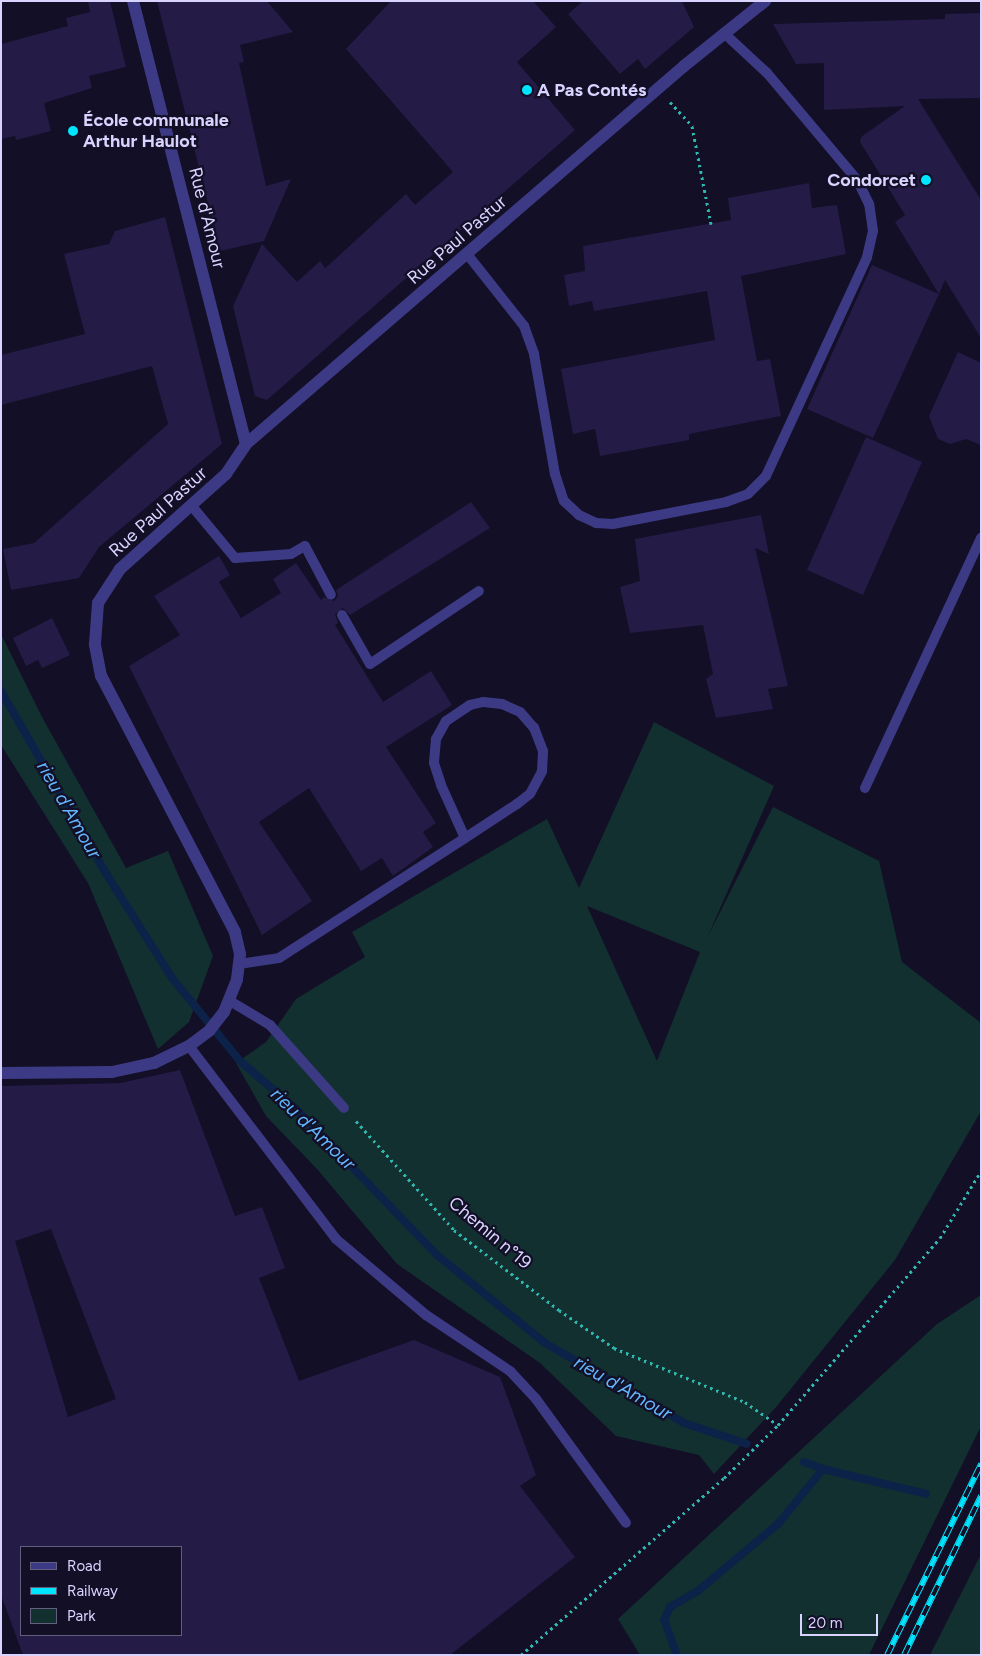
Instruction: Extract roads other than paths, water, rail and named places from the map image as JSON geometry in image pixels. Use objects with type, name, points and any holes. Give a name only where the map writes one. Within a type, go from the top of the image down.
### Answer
[{"type":"street","name":"Rue d'Amour","points":[[133,1],[246,444]]},
{"type":"street","name":"Rue Paul Pastur","points":[[1,1073],[112,1072],[154,1063],[189,1046],[213,1026],[230,1001],[239,964],[240,954],[235,932],[102,676],[95,644],[98,603],[120,569],[226,474],[246,444],[658,89],[764,1]]},
{"type":"lane","points":[[467,254],[524,326],[534,354],[555,474],[564,500],[579,515],[596,523],[613,524],[726,502],[748,494],[766,476],[868,257],[873,231],[869,204],[858,181],[767,73],[724,33]]},
{"type":"lane","points":[[191,505],[235,558],[291,554],[306,546],[331,595]]},
{"type":"lane","points":[[865,788],[981,538]]},
{"type":"lane","points":[[342,615],[370,664],[479,591]]},
{"type":"lane","points":[[239,964],[279,958],[465,838],[530,794],[542,771],[543,751],[534,728],[520,712],[502,704],[483,702],[470,706],[446,721],[436,739],[434,763],[440,785],[465,838]]},
{"type":"lane","points":[[230,1001],[270,1025],[344,1108]]},
{"type":"lane","points":[[189,1046],[336,1239],[426,1314],[510,1370],[536,1399],[626,1523]]},
{"type":"waterway","name":"rieu d'Amour","points":[[1,691],[107,875],[172,978],[239,1060],[296,1109],[437,1255],[545,1343],[684,1423],[747,1444]]},
{"type":"waterway","name":"rieu d'Amour","points":[[804,1462],[823,1469],[926,1494]]},
{"type":"waterway","points":[[677,1655],[664,1620],[670,1607],[699,1590],[778,1524],[823,1469]]},
{"type":"railway","points":[[887,1655],[981,1464]]},
{"type":"railway","points":[[904,1655],[981,1496]]},
{"type":"place","name":"A Pas Contés","points":[[527,90]]},
{"type":"place","name":"École communale Arthur Haulot","points":[[73,131]]},
{"type":"place","name":"Condorcet","points":[[926,180]]}]
